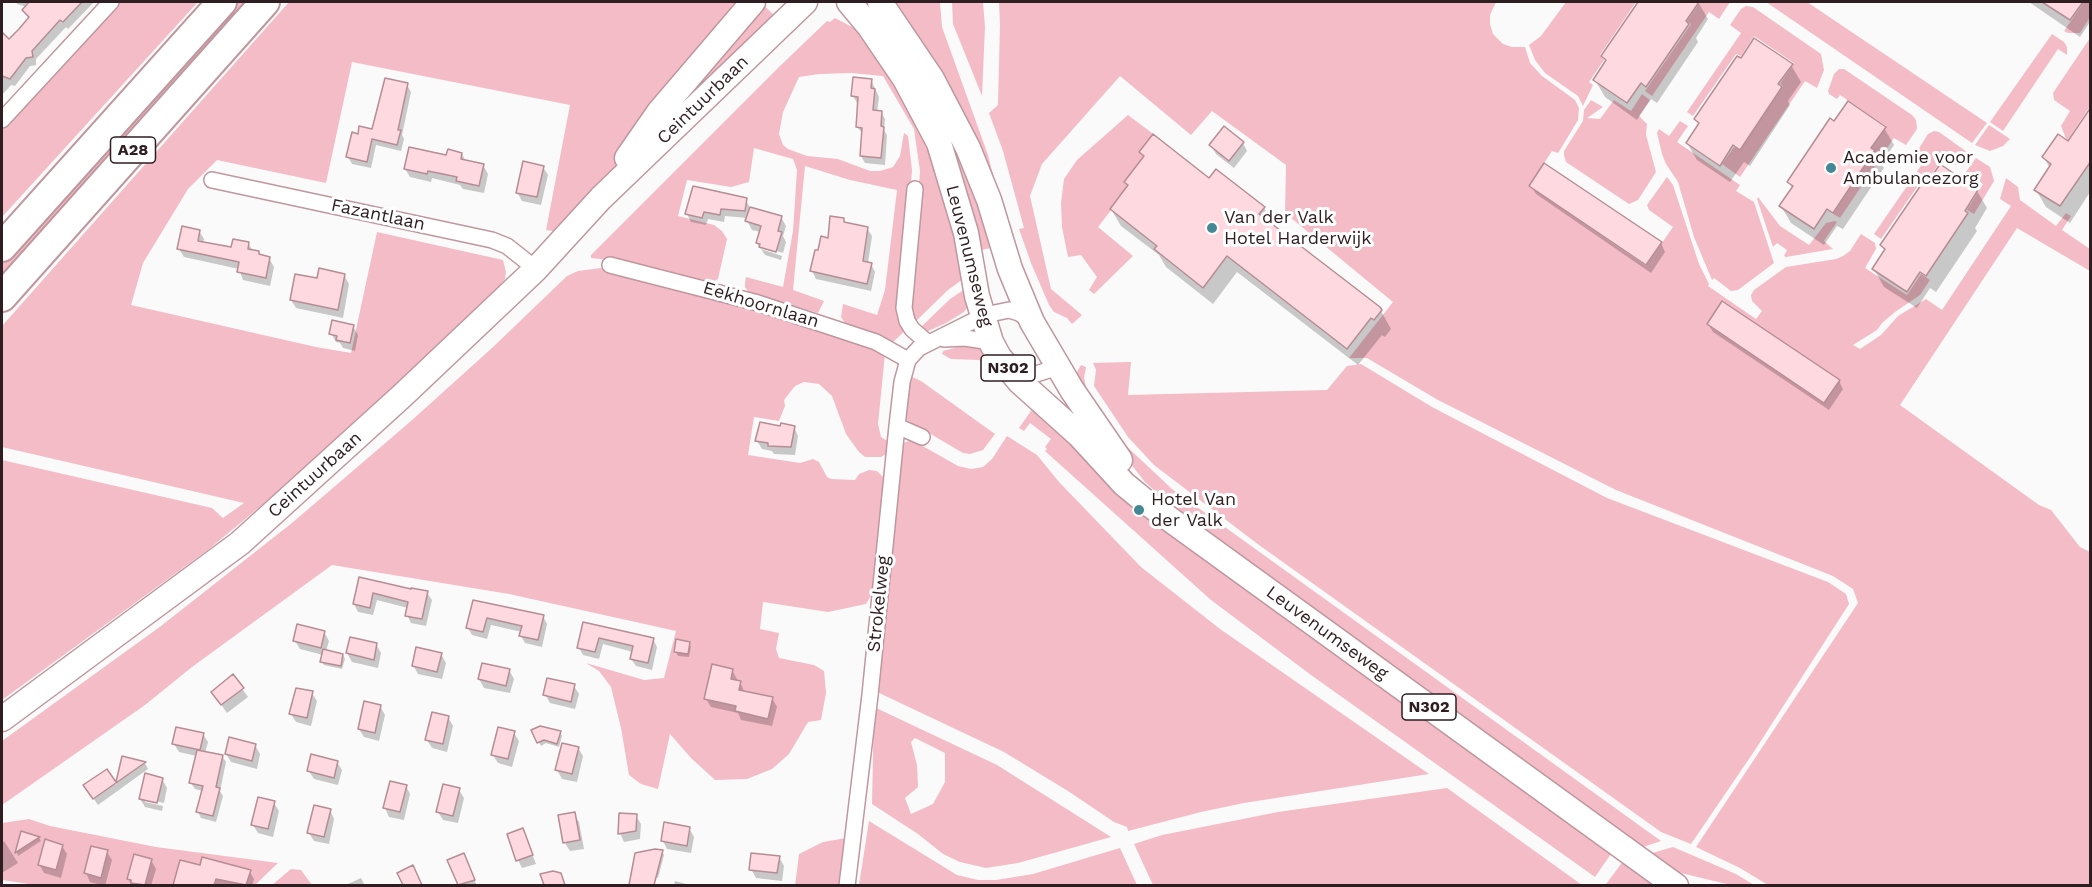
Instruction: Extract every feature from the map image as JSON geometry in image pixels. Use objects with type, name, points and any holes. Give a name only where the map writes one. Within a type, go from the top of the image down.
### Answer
[{"type":"highway","name":"A28","points":[[2,247],[222,2]]},
{"type":"highway","name":"A28","points":[[2,297],[265,2]]},
{"type":"main road","name":"Ceintuurbaan","points":[[601,198],[659,112],[753,2]]},
{"type":"main road","name":"Ceintuurbaan","points":[[2,719],[240,543],[403,395],[536,269],[601,198],[805,2]]},
{"type":"main road","name":"Leuvenumseweg","points":[[849,2],[869,26],[905,79],[939,143],[966,234],[982,316],[991,342],[1009,369],[1079,435],[1124,484],[1181,529],[1676,885]]},
{"type":"main road","name":"Leuvenumseweg","points":[[879,2],[932,79],[968,148],[989,200],[1010,269],[1032,322],[1108,445],[1181,529]]},
{"type":"street","points":[[2,120],[111,2]]},
{"type":"street","name":"Fazantlaan","points":[[212,180],[492,240],[507,246],[536,269]]},
{"type":"street","name":"Leuvenumseweg","points":[[915,189],[904,308],[907,321],[912,329],[933,341]]},
{"type":"street","name":"Eekhoornlaan","points":[[610,265],[758,303],[876,342],[908,360]]},
{"type":"street","points":[[908,360],[919,348],[982,316],[1009,310],[1032,322]]},
{"type":"street","points":[[933,341],[965,338],[991,342]]},
{"type":"street","name":"Strokelweg","points":[[847,885],[870,695],[902,382],[908,360]]},
{"type":"street","points":[[1009,369],[1036,374],[1058,367]]},
{"type":"street","points":[[897,426],[922,437]]},
{"type":"shaded area","points":[[118,2],[198,2],[2,217],[2,127]]},
{"type":"shaded area","points":[[234,2],[255,2],[2,282],[2,259]]},
{"type":"shaded area","points":[[289,2],[746,2],[605,179],[553,231],[546,230],[570,105],[352,62],[326,183],[217,160],[188,189],[143,263],[131,305],[351,353],[377,232],[503,260],[505,279],[327,450],[262,505],[209,549],[2,700],[2,460],[212,508],[223,518],[244,503],[2,447],[2,326]]},
{"type":"shaded area","points":[[760,2],[774,15],[705,80],[670,125],[662,118]]},
{"type":"shaded area","points":[[896,2],[940,2],[942,27],[988,155],[999,198],[932,56]]},
{"type":"shaded area","points":[[952,2],[983,2],[985,27],[982,96],[953,24]]},
{"type":"shaded area","points":[[999,2],[1496,2],[1490,15],[1493,34],[1503,44],[1525,47],[1530,63],[1542,76],[1575,100],[1579,108],[1578,120],[1560,150],[1558,153],[1552,151],[1529,186],[1646,266],[1673,227],[1649,210],[1647,205],[1667,177],[1673,185],[1708,286],[1756,319],[1762,311],[1752,301],[1751,295],[1754,290],[1786,267],[1843,256],[1850,251],[1861,234],[1875,243],[1876,249],[1865,268],[1907,295],[1921,274],[1930,280],[1920,295],[1895,312],[1877,330],[1853,345],[1860,349],[1881,335],[1898,316],[1926,299],[1942,310],[2011,206],[2000,199],[2006,178],[2018,187],[2020,200],[2056,226],[2066,213],[2071,216],[2062,230],[2090,249],[2090,271],[2017,228],[1900,405],[2039,505],[2051,510],[2080,547],[2090,552],[2090,885],[1768,885],[1740,868],[1696,847],[1858,603],[1853,589],[1833,576],[1616,490],[1438,400],[1367,358],[1349,358],[1393,302],[1285,213],[1286,165],[1212,111],[1191,135],[1120,76],[1042,164],[1030,196],[1051,289],[1082,315],[1072,324],[1067,318],[1054,312],[1031,263],[1019,229],[1024,228],[1003,151],[989,113],[998,105]]},
{"type":"shaded area","points":[[1566,2],[1636,2],[1600,55],[1604,60],[1589,82],[1593,85],[1583,106],[1578,96],[1545,73],[1535,60],[1529,45],[1541,36]]},
{"type":"shaded area","points":[[1700,2],[1730,2],[1719,19],[1709,12],[1652,96],[1645,91],[1691,24],[1687,21]]},
{"type":"shaded area","points":[[1766,2],[1807,2],[1987,123],[1972,143]]},
{"type":"shaded area","points":[[2084,2],[2090,2],[2090,17],[2080,33],[2064,31]]},
{"type":"shaded area","points":[[1746,6],[1753,7],[1821,54],[1824,70],[1817,88],[1805,81],[1740,177],[1722,164],[1734,147],[1740,150],[1783,86],[1780,84],[1794,63],[1754,36],[1741,56],[1736,54],[1693,116],[1687,112],[1741,33],[1730,25],[1741,9]]},
{"type":"shaded area","points":[[835,18],[854,28],[871,51],[886,62],[947,183],[963,279],[916,321],[909,316],[920,171],[914,129],[883,76],[851,73],[799,77],[783,112],[779,134],[783,145],[788,149],[807,156],[838,159],[870,171],[893,167],[900,156],[904,133],[908,136],[912,170],[906,245],[907,329],[893,342],[845,323],[841,317],[843,304],[877,315],[885,290],[897,190],[850,180],[805,166],[793,290],[824,301],[818,313],[749,293],[745,287],[746,277],[783,287],[793,231],[797,170],[793,159],[754,148],[749,182],[731,187],[687,180],[678,216],[714,225],[727,239],[718,279],[712,282],[625,262],[591,258],[591,255],[780,66],[827,21],[830,22]]},
{"type":"shaded area","points":[[2052,34],[2064,42],[2067,55],[2058,49],[2003,131],[1990,122]]},
{"type":"shaded area","points":[[2090,38],[2090,106],[2067,141],[2061,126],[2070,111],[2054,100],[2053,93]]},
{"type":"shaded area","points":[[1839,69],[1844,69],[1912,115],[1916,120],[1917,129],[1906,145],[1894,138],[1840,218],[1833,214],[1875,150],[1872,147],[1886,126],[1840,95],[1837,99],[1829,94],[1834,74]]},
{"type":"shaded area","points":[[1642,94],[1650,100],[1639,116],[1647,124],[1646,135],[1656,172],[1638,200],[1629,204],[1566,162],[1564,151],[1583,121],[1584,110],[1591,100],[1603,107],[1587,118],[1600,119],[1614,100],[1631,111]]},
{"type":"shaded area","points":[[1128,115],[1160,139],[1125,182],[1129,187],[1098,227],[1133,256],[1094,294],[1089,290],[1097,277],[1081,255],[1068,257],[1062,227],[1061,203],[1064,179],[1077,160]]},
{"type":"shaded area","points":[[1680,121],[1688,126],[1677,142],[1740,185],[1736,191],[1754,202],[1774,263],[1738,290],[1731,291],[1714,278],[1712,280],[1694,237],[1678,182],[1662,154],[1657,133],[1659,129],[1669,136]]},
{"type":"shaded area","points":[[1989,125],[2010,139],[2003,146],[1990,151],[1975,145]]},
{"type":"shaded area","points":[[1934,131],[1939,132],[1967,152],[1959,164],[1955,165],[1943,158],[1926,182],[1922,180],[1881,239],[1874,234],[1925,160],[1916,153],[1928,134]]},
{"type":"shaded area","points":[[948,141],[970,180],[995,247],[977,251],[973,213]]},
{"type":"shaded area","points":[[1976,158],[1990,167],[1994,181],[1974,214],[1967,210],[1983,184],[1966,172]]},
{"type":"shaded area","points":[[1758,197],[1780,226],[1809,245],[1826,223],[1837,222],[1824,241],[1833,249],[1784,256],[1787,250],[1777,243],[1773,247]]},
{"type":"shaded area","points":[[601,268],[762,310],[860,343],[885,354],[878,424],[881,437],[889,442],[888,453],[881,457],[865,457],[859,452],[846,434],[832,396],[819,384],[804,382],[795,386],[784,400],[785,406],[779,421],[754,417],[748,455],[800,463],[813,459],[819,462],[827,477],[831,479],[855,480],[859,474],[869,470],[877,471],[885,479],[875,589],[866,604],[828,612],[763,602],[760,629],[779,633],[776,649],[779,658],[814,665],[824,671],[826,693],[821,720],[808,722],[789,754],[772,769],[747,779],[715,780],[670,734],[658,789],[641,784],[629,775],[611,687],[599,671],[586,663],[644,680],[664,678],[676,631],[509,594],[332,565],[192,667],[145,705],[2,805],[2,741],[161,626],[292,523],[411,421],[567,276],[578,271]]},
{"type":"shaded area","points":[[968,287],[970,304],[964,312],[926,332],[920,328],[950,299]]},
{"type":"shaded area","points":[[965,345],[981,346],[992,367],[979,360],[951,359],[942,354],[943,351]]},
{"type":"shaded area","points":[[1131,362],[1128,395],[1327,390],[1347,366],[1361,364],[1432,407],[1607,498],[1828,582],[1846,594],[1849,604],[1691,844],[1661,832],[1259,545],[1154,465],[1128,437],[1094,386],[1096,370],[1093,363]]},
{"type":"shaded area","points":[[1081,365],[1086,367],[1084,378],[1088,395],[1122,442],[1172,489],[1661,841],[1640,848],[1185,518],[1145,482],[1100,425],[1076,374]]},
{"type":"shaded area","points":[[910,376],[921,381],[995,434],[983,450],[970,454],[963,453],[905,419]]},
{"type":"shaded area","points":[[1033,408],[1613,851],[1595,877],[1311,675],[1211,600],[1045,451],[1051,439],[1030,423],[1024,431],[1019,428]]},
{"type":"shaded area","points":[[1007,436],[1037,455],[1059,482],[1141,567],[1220,629],[1429,774],[1244,803],[1128,831],[1127,827],[1114,822],[1004,752],[875,691],[903,443],[912,440],[958,466],[971,469],[983,467],[992,459]]},
{"type":"shaded area","points":[[874,707],[997,765],[1111,837],[1018,863],[986,868],[960,862],[943,854],[918,834],[872,804]],"holes":[[[915,738],[945,753],[945,782],[933,804],[911,814],[905,798],[918,787],[917,765],[911,742]]]},
{"type":"shaded area","points":[[1447,788],[1582,885],[1153,885],[1134,844],[1162,835],[1278,812]]},
{"type":"shaded area","points":[[29,819],[50,826],[156,847],[278,863],[255,885],[35,885],[2,880],[2,823]]},
{"type":"shaded area","points":[[869,821],[957,875],[978,880],[996,880],[1033,874],[1120,848],[1137,885],[859,885]]},
{"type":"shaded area","points":[[846,838],[840,885],[795,886],[799,854],[823,842]]},
{"type":"shaded area","points":[[1673,847],[1736,874],[1754,885],[1731,885],[1672,871],[1649,854]]},
{"type":"shaded area","points":[[1624,860],[1659,885],[1606,884]]},
{"type":"shaded area","points":[[291,869],[301,870],[312,885],[272,885]]},
{"type":"building","points":[[29,2],[82,2],[63,22],[60,20],[32,51],[33,57],[26,58],[10,79],[2,76],[2,32],[9,39],[19,29],[29,17],[22,10]]},
{"type":"building","points":[[1638,2],[1699,2],[1686,21],[1689,24],[1646,87],[1641,83],[1627,103],[1593,80],[1606,60],[1601,56]]},
{"type":"building","points":[[2042,2],[2083,2],[2070,20]]},
{"type":"building","points":[[1754,38],[1793,64],[1778,84],[1782,87],[1740,150],[1733,145],[1720,166],[1686,143],[1699,123],[1694,119],[1737,56],[1741,58]]},
{"type":"building","points":[[853,77],[872,79],[871,88],[875,89],[873,110],[882,111],[881,126],[884,127],[881,158],[860,156],[862,128],[856,127],[858,97],[851,96]]},
{"type":"building","points":[[385,78],[408,83],[397,145],[372,139],[367,162],[346,157],[352,132],[358,134],[359,126],[372,129]]},
{"type":"building","points":[[1848,101],[1886,127],[1871,148],[1875,150],[1833,213],[1827,209],[1814,229],[1779,206],[1793,186],[1787,182],[1830,118],[1834,121]]},
{"type":"building","points":[[2091,107],[2091,161],[2060,206],[2034,190],[2051,164],[2042,157],[2058,134],[2068,141]]},
{"type":"building","points":[[1224,126],[1244,142],[1229,161],[1209,145]]},
{"type":"building","points":[[1153,134],[1209,178],[1216,169],[1265,207],[1259,214],[1380,307],[1382,310],[1374,320],[1371,318],[1347,349],[1227,256],[1203,288],[1154,249],[1157,246],[1110,209],[1128,185],[1124,182],[1144,156],[1139,152]]},
{"type":"building","points":[[409,147],[446,155],[448,149],[462,153],[461,159],[484,164],[479,186],[456,181],[457,177],[404,169]]},
{"type":"building","points":[[523,161],[544,166],[537,197],[516,193]]},
{"type":"building","points":[[1544,163],[1662,242],[1646,265],[1529,186]]},
{"type":"building","points":[[1940,164],[1978,190],[1965,211],[1968,213],[1926,276],[1920,272],[1907,292],[1872,269],[1885,249],[1880,245],[1923,182],[1927,184]]},
{"type":"building","points":[[693,186],[747,198],[745,211],[721,209],[720,215],[704,212],[702,218],[685,214]]},
{"type":"building","points":[[750,207],[782,216],[778,231],[782,232],[776,252],[759,247],[760,244],[756,243],[761,226],[745,221]]},
{"type":"building","points":[[830,216],[844,218],[844,222],[868,227],[863,261],[872,263],[867,284],[810,271],[821,236],[828,238]]},
{"type":"building","points":[[182,226],[200,230],[198,241],[231,247],[233,239],[249,242],[248,249],[259,251],[259,254],[270,257],[266,278],[237,272],[239,262],[177,249]]},
{"type":"building","points":[[319,268],[345,274],[338,310],[290,300],[295,274],[317,278]]},
{"type":"building","points":[[1722,301],[1840,380],[1824,403],[1707,324]]},
{"type":"building","points":[[332,320],[354,325],[350,343],[336,340],[337,336],[329,334]]},
{"type":"building","points":[[760,422],[795,426],[791,447],[768,446],[768,443],[755,441]]},
{"type":"building","points":[[359,577],[428,591],[422,619],[405,616],[408,602],[373,593],[370,608],[353,604]]},
{"type":"building","points":[[473,600],[544,615],[538,640],[519,636],[522,626],[487,618],[483,632],[466,628]]},
{"type":"building","points":[[583,622],[654,638],[648,663],[630,659],[633,646],[599,638],[595,652],[577,648]]},
{"type":"building","points":[[297,624],[325,631],[321,648],[293,641]]},
{"type":"building","points":[[350,637],[377,643],[374,660],[346,653]]},
{"type":"building","points":[[676,639],[690,642],[688,654],[674,652]]},
{"type":"building","points":[[416,647],[442,653],[437,672],[412,666]]},
{"type":"building","points":[[323,649],[343,654],[341,666],[320,662]]},
{"type":"building","points":[[482,663],[510,669],[506,686],[478,679]]},
{"type":"building","points":[[712,664],[733,669],[731,679],[741,681],[739,690],[773,697],[768,719],[735,711],[736,706],[704,699]]},
{"type":"building","points":[[233,674],[244,688],[221,705],[211,692]]},
{"type":"building","points":[[547,678],[575,684],[571,702],[543,695]]},
{"type":"building","points":[[296,688],[313,691],[307,718],[289,714]]},
{"type":"building","points":[[364,701],[381,705],[375,733],[358,729]]},
{"type":"building","points":[[432,712],[449,716],[443,744],[425,740]]},
{"type":"building","points":[[540,726],[561,731],[557,744],[544,740],[537,743],[531,730]]},
{"type":"building","points":[[176,727],[204,733],[200,750],[172,744]]},
{"type":"building","points":[[498,727],[515,731],[508,759],[491,755]]},
{"type":"building","points":[[229,737],[256,744],[252,761],[225,754]]},
{"type":"building","points":[[562,743],[579,747],[572,774],[555,770]]},
{"type":"building","points":[[197,750],[223,755],[216,787],[220,788],[213,816],[196,812],[203,786],[189,783]]},
{"type":"building","points":[[311,754],[338,761],[334,778],[307,771]]},
{"type":"building","points":[[122,756],[146,762],[93,799],[83,785],[107,769],[116,782]]},
{"type":"building","points":[[145,773],[163,778],[157,803],[139,799]]},
{"type":"building","points":[[390,781],[407,785],[400,812],[383,808]]},
{"type":"building","points":[[443,784],[460,788],[453,816],[436,812]]},
{"type":"building","points":[[258,797],[275,801],[268,829],[251,825]]},
{"type":"building","points":[[314,805],[331,809],[324,837],[307,833]]},
{"type":"building","points":[[575,812],[580,840],[563,843],[558,815]]},
{"type":"building","points":[[619,813],[637,814],[636,831],[618,834]]},
{"type":"building","points":[[664,822],[690,827],[687,846],[661,841]]},
{"type":"building","points":[[523,828],[533,855],[516,861],[507,834]]},
{"type":"building","points":[[21,831],[40,837],[15,853]]},
{"type":"building","points":[[45,839],[63,845],[56,870],[38,865]]},
{"type":"building","points":[[91,846],[108,850],[101,878],[84,873]]},
{"type":"building","points":[[655,849],[663,850],[654,885],[629,885],[635,853]]},
{"type":"building","points":[[464,853],[475,880],[458,885],[447,860]]},
{"type":"building","points":[[751,853],[780,856],[777,873],[749,870]]},
{"type":"building","points":[[134,854],[152,859],[145,885],[131,883],[131,880],[127,879]]},
{"type":"building","points":[[202,857],[251,870],[246,885],[216,879],[214,885],[173,885],[180,860],[200,865]]},
{"type":"building","points":[[413,865],[422,885],[403,885],[397,873]]},
{"type":"building","points":[[553,871],[561,873],[565,885],[544,885],[540,874]]},
{"type":"place","name":"Academie voor Ambulancezorg","points":[[1831,168]]},
{"type":"place","name":"Van der Valk Hotel Harderwijk","points":[[1212,228]]},
{"type":"place","name":"Hotel Van der Valk","points":[[1139,510]]}]
